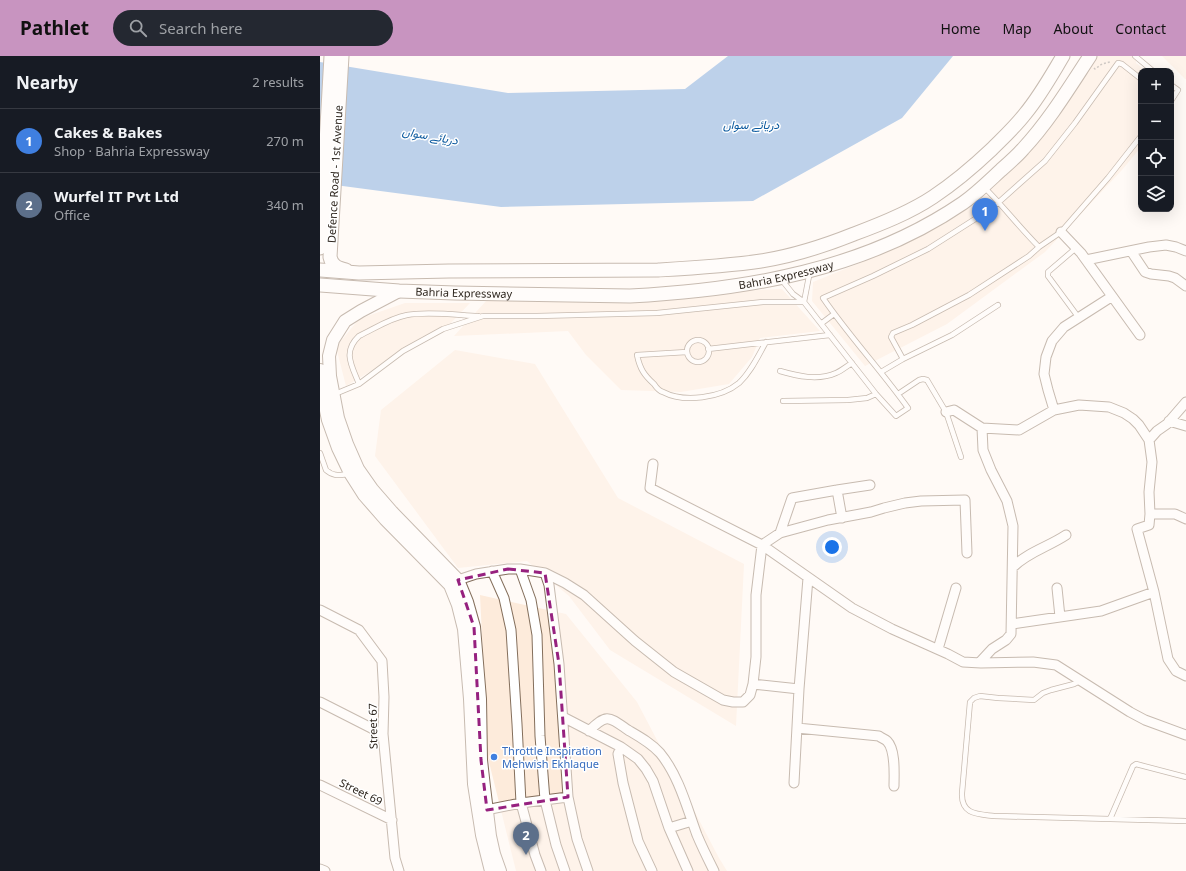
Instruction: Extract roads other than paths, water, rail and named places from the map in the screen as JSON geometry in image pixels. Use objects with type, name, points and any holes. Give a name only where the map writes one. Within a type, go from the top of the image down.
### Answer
[{"type":"main road","name":"Defence Road - 1st Avenue","points":[[331,56],[325,253],[332,263],[339,268],[359,273]]},
{"type":"main road","name":"Defence Road - 1st Avenue","points":[[325,253],[342,56]]},
{"type":"main road","name":"Bahria Expressway","points":[[359,273],[449,271],[630,271],[692,268],[761,261],[794,254],[828,244],[880,224],[906,212],[932,197],[970,170],[1002,140],[1025,115],[1063,56]]},
{"type":"main road","name":"Bahria Expressway","points":[[320,285],[399,291],[455,293],[630,296],[738,286],[810,271],[854,258],[891,244],[920,229],[963,203],[983,187],[1023,150],[1044,124],[1087,59]]},
{"type":"main road","points":[[320,270],[359,273]]},
{"type":"main road","points":[[399,291],[345,321],[333,340],[329,356],[330,376],[326,399],[338,418],[346,444],[372,489],[392,512],[458,580],[467,602],[474,627],[480,699],[482,811],[485,849],[491,871]]},
{"type":"main road","points":[[320,370],[326,399],[328,420],[338,448],[350,473],[364,495],[385,519],[450,585],[458,605],[464,629],[470,699],[474,784],[500,871]]},
{"type":"street","points":[[1062,232],[1086,260],[1111,297],[1140,335]]},
{"type":"street","points":[[1086,260],[1166,245],[1186,251]]},
{"type":"street","points":[[1131,251],[1145,272],[1175,278],[1186,286]]},
{"type":"street","points":[[1054,410],[1044,374],[1046,357],[1052,341],[1064,327],[1111,297]]},
{"type":"street","points":[[1148,440],[1167,424],[1186,402]]},
{"type":"street","points":[[946,412],[954,410],[982,428],[1019,430],[1054,410],[1079,405],[1109,407],[1124,412],[1139,425],[1148,440],[1152,462],[1149,492],[1149,525],[1138,529],[1154,592],[1168,659],[1176,671],[1186,676]]},
{"type":"street","points":[[1170,421],[1186,426]]},
{"type":"street","points":[[979,663],[992,649],[1012,634],[1013,567],[1012,520],[1007,501],[991,470],[983,450],[982,428]]},
{"type":"street","points":[[653,464],[650,488],[762,545],[852,608],[892,629],[938,649],[963,662],[1028,662],[1056,665],[1135,715],[1186,734]]},
{"type":"street","points":[[780,533],[792,498],[870,485]]},
{"type":"street","points":[[836,490],[842,518]]},
{"type":"street","points":[[458,580],[492,571],[520,569],[545,573],[565,582],[584,596],[674,672],[723,700],[743,702],[750,695],[753,684],[756,657],[756,596],[762,545],[780,533],[828,520],[871,512],[905,503],[965,500],[967,553]]},
{"type":"street","points":[[1150,514],[1175,514],[1186,519]]},
{"type":"street","points":[[1013,567],[1026,556],[1066,535]]},
{"type":"street","points":[[520,569],[531,600],[537,635],[540,736],[545,800],[556,845],[565,871]]},
{"type":"street","points":[[492,571],[504,598],[511,630],[518,724],[521,803],[535,855],[541,871]]},
{"type":"street","points":[[545,573],[549,585],[558,656],[568,797],[577,839],[588,871]]},
{"type":"street","points":[[794,783],[799,689],[808,578]]},
{"type":"street","points":[[938,649],[956,588]]},
{"type":"street","points":[[1057,588],[1060,617]]},
{"type":"street","points":[[1012,624],[1101,611],[1154,592]]},
{"type":"street","name":"Street 67","points":[[320,610],[359,630],[382,661],[384,697],[383,734],[395,858],[399,871]]},
{"type":"street","points":[[753,684],[799,689]]},
{"type":"street","points":[[320,702],[383,734]]},
{"type":"street","points":[[562,717],[621,747],[638,759],[653,780],[669,828],[688,871]]},
{"type":"street","points":[[589,731],[602,719],[614,720],[651,744],[660,754],[673,773],[703,848],[714,871]]},
{"type":"street","points":[[797,728],[879,736],[888,742],[892,751],[894,786]]},
{"type":"street","points":[[621,747],[618,754],[623,783],[638,841],[652,871]]},
{"type":"street","name":"Street 69","points":[[320,785],[392,820]]},
{"type":"street","points":[[482,811],[521,803],[568,797]]},
{"type":"street","points":[[669,828],[692,821]]},
{"type":"street","points":[[320,869],[325,871]]},
{"type":"lane","points":[[1134,57],[1149,68]]},
{"type":"lane","points":[[780,278],[793,294],[804,302],[876,394],[896,416],[908,408],[823,298],[873,276],[928,249],[983,214],[999,202],[1045,161],[1075,123],[1118,63],[1122,64],[1138,77]]},
{"type":"lane","points":[[1174,87],[1178,90],[1174,96]]},
{"type":"lane","points":[[903,359],[891,337],[893,333],[912,325],[969,295],[1029,256],[1039,247],[1062,232],[1138,140]]},
{"type":"lane","points":[[983,187],[999,202],[1039,247]]},
{"type":"lane","points":[[1076,248],[1048,272],[1048,276],[1079,318]]},
{"type":"lane","points":[[804,302],[810,271]]},
{"type":"lane","points":[[358,384],[349,355],[354,341],[359,336],[398,317],[408,315],[537,316],[657,313],[763,302],[804,302]]},
{"type":"lane","points":[[881,372],[903,359],[952,335],[998,306]]},
{"type":"lane","points":[[822,324],[834,314]]},
{"type":"lane","points":[[326,399],[358,384],[403,351],[442,329],[483,316]]},
{"type":"lane","points":[[708,349],[830,335]]},
{"type":"lane","points":[[697,340],[707,345],[708,349],[708,356],[704,360],[698,362],[693,361],[687,352],[688,346],[697,340]]},
{"type":"lane","points":[[687,352],[638,356],[639,365],[644,375],[662,392],[675,397],[706,397],[726,392],[738,383],[747,373],[766,342]]},
{"type":"lane","points":[[780,371],[800,376],[824,376],[835,373],[852,363]]},
{"type":"lane","points":[[898,394],[919,380],[927,380],[946,412],[961,457]]},
{"type":"lane","points":[[782,401],[855,400],[867,398],[876,394]]},
{"type":"lane","points":[[320,452],[328,472],[337,476],[350,473]]},
{"type":"lane","points":[[1081,680],[1074,684],[1043,693],[1034,700],[980,696],[974,698],[970,702],[962,800],[967,810],[976,814],[994,816],[1186,821]]},
{"type":"lane","points":[[1110,819],[1133,766],[1136,764],[1186,777]]},
{"type":"water","name":"دریائے سواں","points":[[728,56],[953,56],[902,118],[753,201],[501,207],[320,183],[320,62],[508,93],[685,89]]},
{"type":"place","name":"Cakes & Bakes","points":[[985,231]]},
{"type":"place","name":"Throttle Inspiration Mehwish Ekhlaque","points":[[494,757]]},
{"type":"place","name":"Wurfel IT Pvt Ltd","points":[[526,855]]}]
